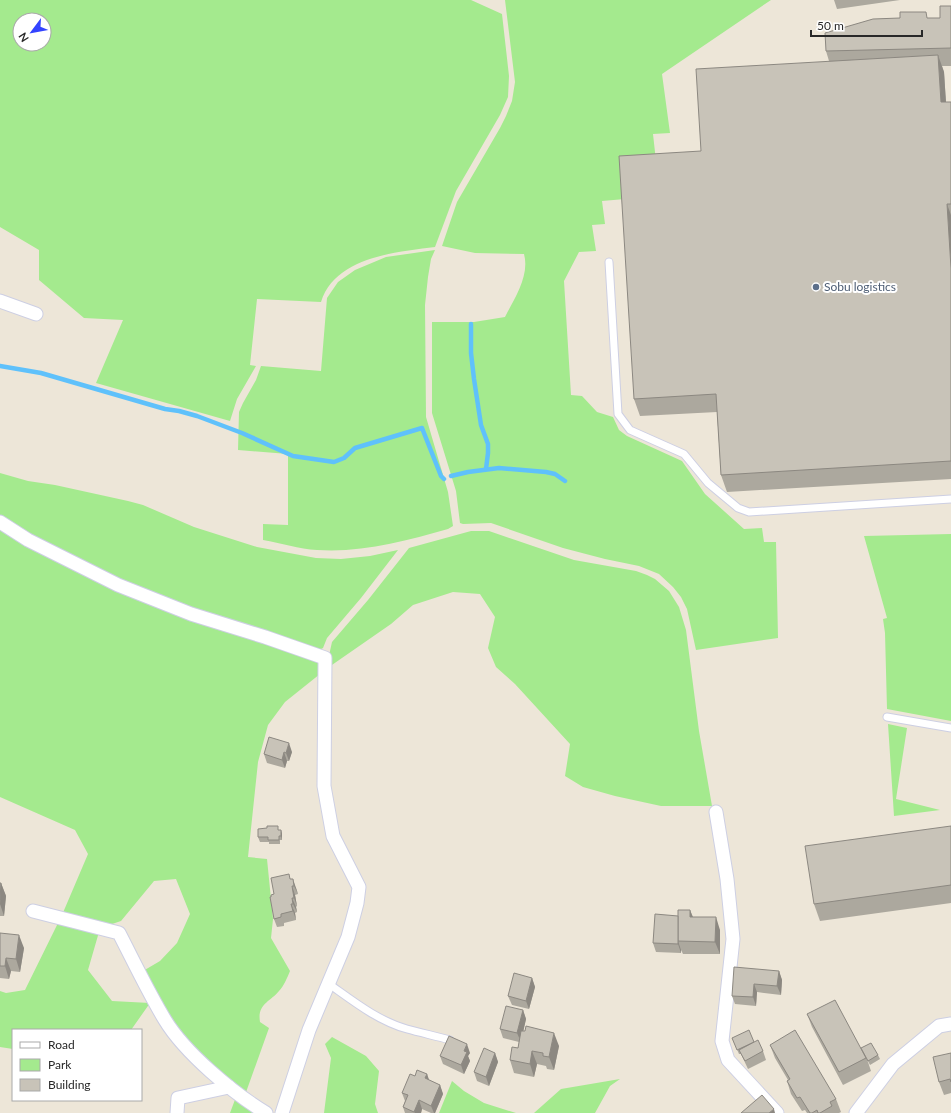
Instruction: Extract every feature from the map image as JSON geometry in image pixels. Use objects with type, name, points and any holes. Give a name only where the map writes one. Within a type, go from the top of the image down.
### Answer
[{"type":"street","points":[[0,301],[36,314]]},
{"type":"street","points":[[0,522],[28,540],[118,585],[191,614],[265,637],[325,658],[324,786],[333,836],[359,887],[357,903],[348,937],[310,1030],[282,1113]]},
{"type":"street","points":[[716,812],[727,878],[733,940],[722,1041],[728,1060],[777,1113]]},
{"type":"street","points":[[33,911],[119,934],[165,1021],[172,1031],[193,1055],[229,1087],[266,1113]]},
{"type":"street","points":[[856,1113],[893,1064],[939,1026],[951,1024]]},
{"type":"street","points":[[177,1113],[178,1098],[229,1087]]},
{"type":"lane","points":[[609,262],[618,414],[630,430],[684,454],[708,483],[738,508],[749,512],[951,499]]},
{"type":"lane","points":[[888,717],[951,728]]},
{"type":"lane","points":[[329,984],[355,1003],[382,1019],[406,1029],[450,1040]]},
{"type":"green space","points":[[0,0],[471,0],[502,14],[509,76],[508,97],[500,115],[456,191],[435,247],[385,255],[353,266],[339,275],[328,287],[321,302],[257,299],[250,365],[256,366],[237,399],[230,421],[96,383],[123,320],[84,318],[39,280],[39,250],[0,227]]},
{"type":"green space","points":[[505,0],[771,0],[662,74],[670,133],[653,134],[657,170],[625,199],[602,201],[605,224],[592,225],[596,251],[579,252],[564,281],[571,395],[582,396],[597,412],[613,417],[619,430],[627,436],[682,461],[705,494],[744,529],[762,528],[764,542],[776,542],[778,638],[696,650],[687,609],[681,597],[673,587],[659,574],[639,566],[563,548],[491,523],[460,523],[456,491],[432,413],[432,322],[474,322],[505,317],[517,295],[525,271],[524,254],[475,253],[442,246],[457,202],[500,128],[512,101],[515,82]]},
{"type":"green space","points":[[435,250],[431,259],[425,305],[426,417],[448,492],[453,526],[448,529],[400,542],[350,550],[310,549],[263,540],[263,524],[288,525],[288,454],[238,450],[239,412],[256,380],[261,366],[321,371],[327,298],[338,282],[355,270],[386,257]]},
{"type":"green space","points":[[0,473],[28,481],[55,485],[143,505],[194,527],[257,547],[316,558],[341,559],[370,556],[398,550],[361,598],[327,638],[323,648],[319,650],[193,611],[88,565],[0,518]]},
{"type":"green space","points":[[0,524],[15,535],[318,662],[320,665],[320,674],[285,702],[268,725],[258,762],[248,857],[267,859],[273,919],[271,938],[290,971],[281,989],[262,1007],[260,1011],[260,1022],[269,1028],[245,1095],[179,1034],[143,971],[160,961],[177,943],[190,914],[176,879],[154,881],[121,921],[109,925],[62,915],[88,854],[75,830],[0,797]]},
{"type":"green space","points":[[471,531],[489,531],[574,560],[636,571],[655,579],[669,591],[679,607],[686,630],[699,731],[712,806],[661,806],[583,787],[565,776],[570,744],[515,684],[496,667],[488,648],[495,617],[480,594],[453,592],[413,605],[391,624],[329,667],[332,642],[368,600],[409,548]]},
{"type":"green space","points":[[951,534],[951,721],[887,709],[885,633],[883,619],[887,618],[864,536]]},
{"type":"green space","points":[[888,724],[907,728],[896,799],[940,810],[894,816]]},
{"type":"green space","points":[[58,923],[99,932],[88,970],[112,1001],[150,1003],[132,1029],[12,1029],[12,1049],[0,1047],[0,991],[6,993],[25,990]]},
{"type":"green space","points":[[332,1037],[366,1056],[379,1071],[375,1104],[378,1113],[324,1113],[331,1058],[325,1044]]},
{"type":"green space","points":[[620,1079],[610,1086],[595,1113],[534,1113],[561,1089]]},
{"type":"green space","points":[[452,1081],[464,1091],[484,1103],[516,1113],[439,1113]]},
{"type":"green space","points":[[236,1097],[259,1113],[230,1113]]},
{"type":"building","points":[[940,6],[951,6],[951,48],[826,51],[825,33],[873,19],[900,18],[900,12],[926,12],[927,18],[940,18]]},
{"type":"building","points":[[938,55],[941,102],[951,102],[951,204],[947,204],[951,268],[951,461],[721,475],[716,394],[634,399],[619,156],[701,151],[696,69]]},
{"type":"building","points":[[269,737],[289,743],[282,760],[264,754]]},
{"type":"building","points":[[267,826],[278,826],[278,830],[281,830],[279,840],[268,840],[268,837],[258,837],[258,829],[267,828]]},
{"type":"building","points":[[951,826],[951,885],[814,904],[805,846]]},
{"type":"building","points":[[289,874],[290,879],[293,879],[294,886],[292,886],[294,898],[292,898],[293,904],[291,904],[293,911],[281,914],[281,917],[274,919],[270,897],[274,894],[271,878]]},
{"type":"building","points":[[678,910],[690,910],[690,917],[716,917],[715,942],[678,941]]},
{"type":"building","points":[[655,914],[678,916],[678,944],[653,943]]},
{"type":"building","points":[[0,933],[19,935],[16,959],[6,958],[5,966],[0,966]]},
{"type":"building","points":[[734,967],[779,971],[777,986],[754,984],[753,997],[732,996]]},
{"type":"building","points":[[514,973],[532,978],[526,1001],[508,996]]},
{"type":"building","points":[[835,1000],[866,1058],[839,1072],[807,1014]]},
{"type":"building","points":[[506,1006],[523,1010],[517,1033],[500,1029]]},
{"type":"building","points":[[526,1026],[554,1033],[549,1057],[543,1056],[543,1053],[532,1051],[530,1064],[510,1060],[512,1047],[518,1048],[521,1031],[525,1031]]},
{"type":"building","points":[[749,1030],[754,1042],[737,1050],[732,1038]]},
{"type":"building","points":[[795,1030],[836,1099],[830,1102],[832,1106],[820,1113],[818,1113],[817,1110],[810,1113],[800,1097],[797,1098],[787,1081],[790,1079],[770,1045]]},
{"type":"building","points":[[449,1036],[467,1044],[464,1051],[467,1052],[461,1065],[440,1056]]},
{"type":"building","points":[[758,1040],[763,1051],[745,1061],[739,1050]]},
{"type":"building","points":[[871,1043],[878,1055],[868,1061],[861,1048]]},
{"type":"building","points":[[484,1048],[495,1053],[486,1077],[474,1072]]},
{"type":"building","points":[[951,1053],[951,1082],[950,1079],[939,1082],[933,1057]]},
{"type":"building","points":[[417,1070],[427,1074],[425,1078],[440,1085],[431,1106],[419,1100],[414,1112],[403,1107],[408,1095],[402,1093],[410,1074],[415,1076]]},
{"type":"building","points":[[762,1095],[774,1109],[769,1113],[741,1113]]},
{"type":"waterway","points":[[471,324],[471,353],[474,379],[481,425],[488,444],[486,469]]},
{"type":"waterway","points":[[0,366],[41,373],[165,409],[197,416],[242,433],[293,456],[334,462],[344,458],[355,448],[422,428],[441,476],[444,479]]},
{"type":"waterway","points":[[451,476],[499,468],[546,472],[555,474],[565,481]]},
{"type":"place","name":"Sobu logistics","points":[[816,287]]}]
